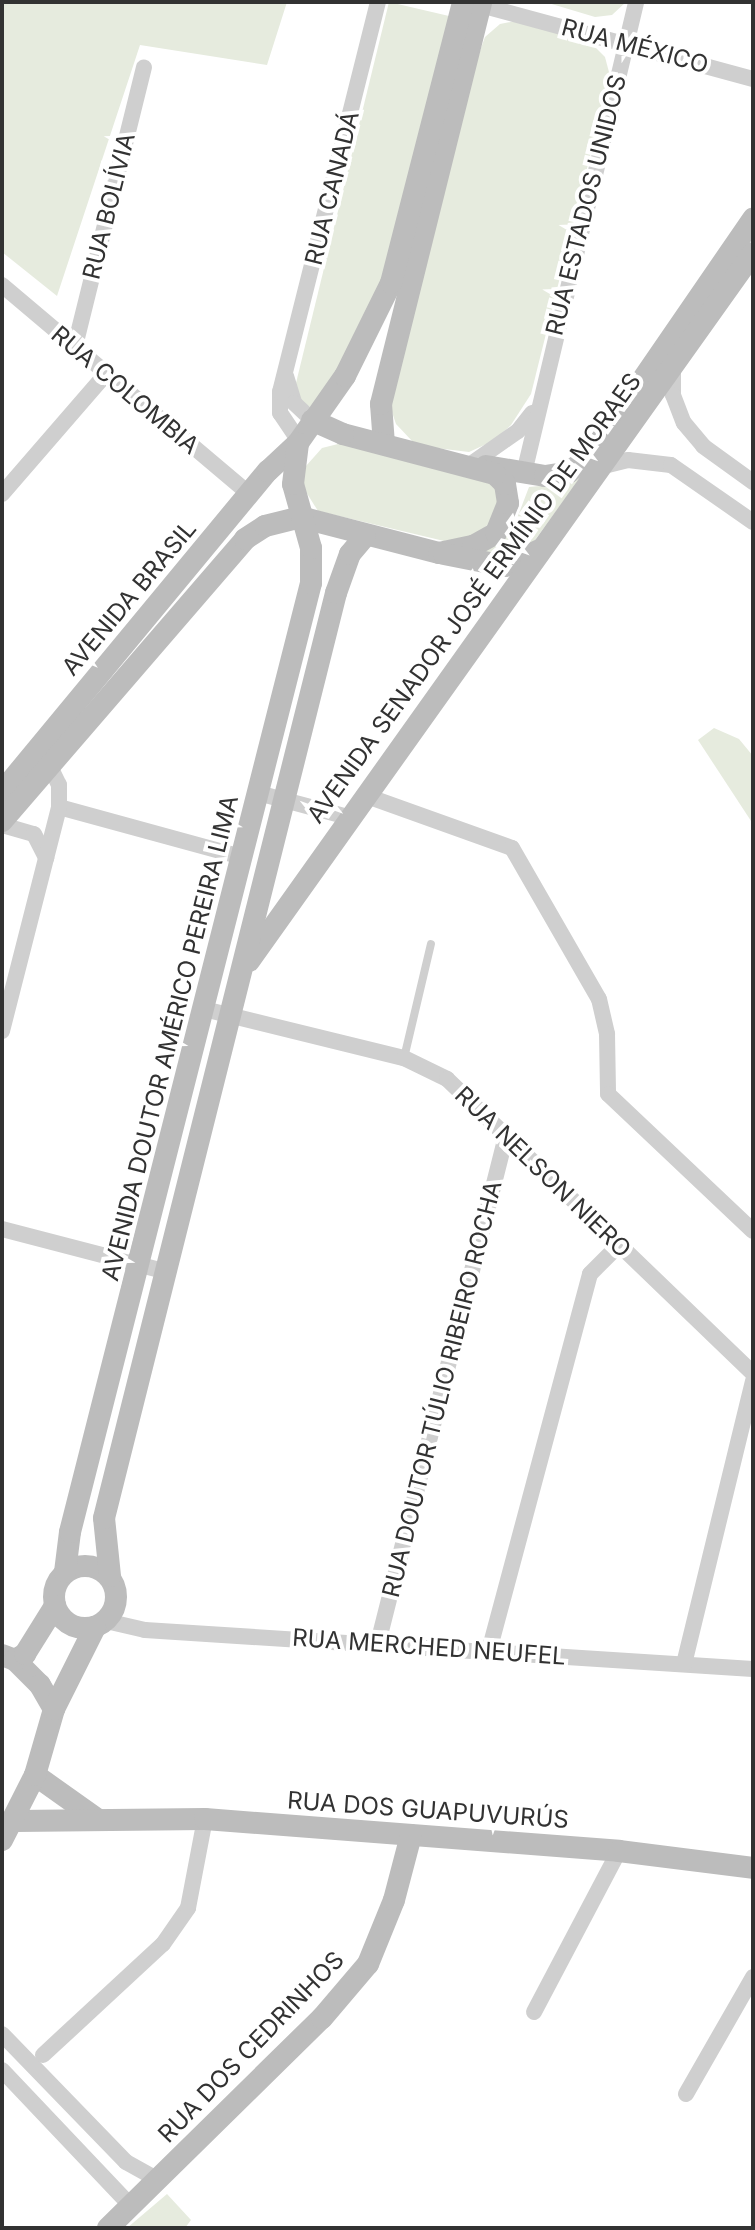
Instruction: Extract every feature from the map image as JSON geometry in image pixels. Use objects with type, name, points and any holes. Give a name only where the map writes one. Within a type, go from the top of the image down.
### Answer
[{"type":"main road","points":[[298,442],[351,365],[391,283],[473,3]]},
{"type":"main road","points":[[384,444],[381,404],[473,3]]},
{"type":"main road","name":"AVENIDA SENADOR JOSÉ ERMÍNIO DE MORAES","points":[[471,464],[524,473],[569,472],[590,456],[753,219]]},
{"type":"main road","name":"AVENIDA SENADOR JOSÉ ERMÍNIO DE MORAES","points":[[239,975],[348,817],[753,253]]},
{"type":"main road","points":[[312,420],[384,444],[471,464],[505,484],[505,519]]},
{"type":"main road","name":"AVENIDA BRASIL","points":[[2,823],[44,757],[144,621],[249,494],[298,442]]},
{"type":"main road","name":"AVENIDA DOUTOR AMÉRICO PEREIRA LIMA","points":[[65,1572],[70,1532],[311,583],[311,548],[293,484],[298,442]]},
{"type":"main road","points":[[439,553],[473,546],[496,533],[524,473]]},
{"type":"main road","points":[[300,517],[365,536],[505,566],[543,548]]},
{"type":"main road","name":"AVENIDA BRASIL","points":[[2,792],[44,757],[160,638],[245,539],[265,526],[300,517]]},
{"type":"main road","points":[[2,1840],[16,1821],[35,1775],[54,1709],[117,1596],[110,1576],[104,1518],[321,652],[350,554],[365,536]]},
{"type":"main road","points":[[144,621],[160,638]]},
{"type":"main road","points":[[278,714],[303,721]]},
{"type":"main road","points":[[101,1624],[71,1625],[55,1606],[53,1594],[65,1572],[88,1565],[110,1576]]},
{"type":"main road","points":[[54,1709],[8,1658],[25,1654],[55,1606]]},
{"type":"main road","points":[[35,1775],[97,1819]]},
{"type":"main road","name":"RUA DOS GUAPUVURÚS","points":[[16,1821],[205,1819],[619,1851],[753,1868]]},
{"type":"main road","name":"RUA DOS CEDRINHOS","points":[[108,2228],[322,2018],[368,1964],[394,1900],[411,1835]]},
{"type":"street","name":"RUA CANADÁ","points":[[298,442],[280,413],[286,375],[378,2]]},
{"type":"street","name":"RUA ESTADOS UNIDOS","points":[[524,473],[536,409],[636,2]]},
{"type":"street","name":"RUA MÉXICO","points":[[473,3],[626,41],[753,79]]},
{"type":"street","name":"RUA BOLÍVIA","points":[[75,346],[144,67]]},
{"type":"street","name":"RUA COLOMBIA","points":[[2,285],[249,494]]},
{"type":"street","points":[[673,365],[673,395],[684,423],[703,446],[753,482]]},
{"type":"street","points":[[2,494],[106,374]]},
{"type":"street","points":[[286,375],[294,403],[312,420]]},
{"type":"street","points":[[471,464],[518,431],[536,409]]},
{"type":"street","points":[[600,467],[628,460],[671,465],[753,522]]},
{"type":"street","points":[[2,1031],[59,807],[59,785],[44,757]]},
{"type":"street","points":[[258,793],[348,817]]},
{"type":"street","points":[[364,795],[512,848],[599,999],[607,1034],[608,1094],[753,1231]]},
{"type":"street","points":[[59,807],[242,857]]},
{"type":"street","points":[[2,823],[34,834],[46,858]]},
{"type":"street","name":"RUA NELSON NIERO","points":[[204,1009],[404,1058],[447,1079],[753,1373]]},
{"type":"street","name":"RUA DOUTOR TÚLIO RIBEIRO ROCHA","points":[[378,1643],[506,1136]]},
{"type":"street","points":[[2,1229],[167,1272]]},
{"type":"street","points":[[489,1651],[590,1274],[619,1245]]},
{"type":"street","points":[[684,1664],[753,1381]]},
{"type":"street","name":"RUA MERCHED NEUFEL","points":[[101,1624],[145,1630],[753,1669]]},
{"type":"street","points":[[43,2055],[163,1944],[188,1908],[205,1819]]},
{"type":"street","points":[[534,2012],[619,1851]]},
{"type":"street","points":[[686,2094],[753,1977]]},
{"type":"street","points":[[2,2034],[126,2162],[158,2180]]},
{"type":"street","points":[[2,2070],[131,2206]]},
{"type":"lane","points":[[295,645],[321,652]]},
{"type":"lane","points":[[404,1058],[431,944]]},
{"type":"shaded area","points":[[2,2],[287,2],[267,65],[140,45],[57,296],[2,252]]},
{"type":"shaded area","points":[[389,2],[449,16],[380,293],[324,394],[310,407],[300,400],[296,383]]},
{"type":"shaded area","points":[[545,2],[626,2],[612,15],[595,17]]},
{"type":"shaded area","points":[[521,20],[588,40],[605,57],[610,76],[531,394],[511,425],[493,441],[469,452],[436,448],[413,442],[396,424],[388,400],[468,84],[485,37],[500,24]]},
{"type":"shaded area","points":[[342,443],[494,484],[501,513],[474,537],[444,541],[318,511],[301,484],[306,466],[322,448]]},
{"type":"shaded area","points":[[587,469],[532,544],[514,554],[477,557],[516,521],[529,487],[571,483]]},
{"type":"shaded area","points":[[714,728],[739,739],[753,756],[753,824],[698,740]]},
{"type":"shaded area","points":[[167,2194],[191,2220],[185,2228],[127,2228]]}]
